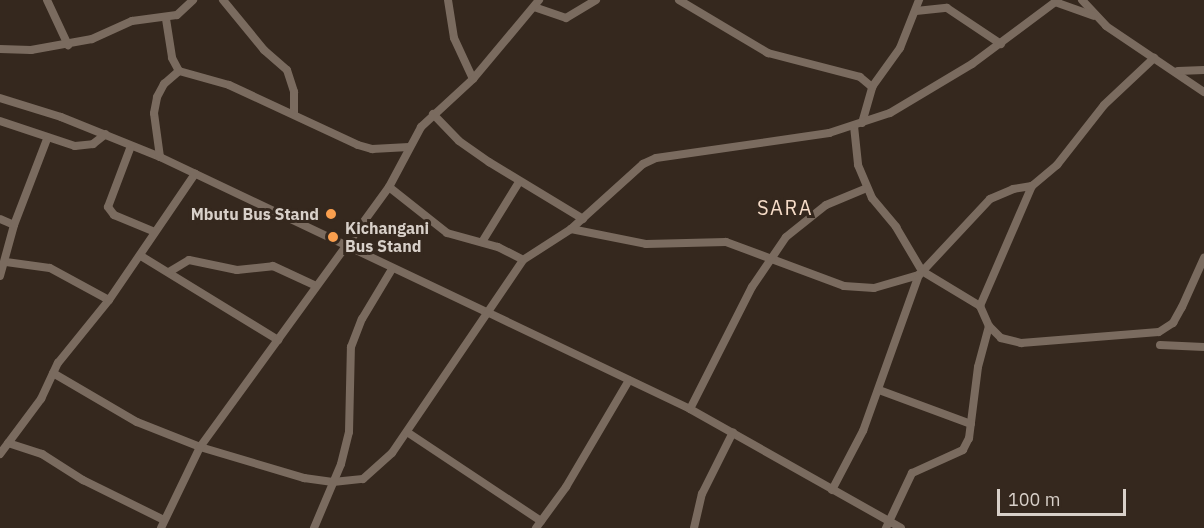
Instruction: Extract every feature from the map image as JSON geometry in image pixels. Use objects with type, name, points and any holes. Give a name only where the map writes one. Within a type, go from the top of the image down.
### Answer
[{"type":"street","points":[[47,0],[62,25],[68,45]]},
{"type":"street","points":[[0,50],[68,45],[92,39],[132,21],[166,19],[177,15],[194,0]]},
{"type":"street","points":[[222,0],[264,50],[287,70],[294,92],[294,114]]},
{"type":"street","points":[[448,0],[454,38],[473,79]]},
{"type":"street","points":[[8,443],[42,454],[83,480],[163,524],[200,447],[278,340],[314,285],[389,187],[409,147],[433,114],[473,79],[536,3],[566,18],[596,0]]},
{"type":"street","points":[[679,0],[768,53],[860,77],[872,87]]},
{"type":"street","points":[[919,0],[900,48],[872,87],[858,124],[858,165],[867,188],[920,273],[980,306],[989,326],[1000,338],[1021,343],[1160,332],[1173,322],[1204,258]]},
{"type":"street","points":[[1082,0],[1095,16]]},
{"type":"street","points":[[53,373],[137,422],[200,447],[271,470],[333,482],[371,475],[407,432],[523,260],[571,230],[629,174],[656,158],[819,135],[858,124],[910,103],[1001,44],[1057,1],[1095,16],[1154,58],[1178,71],[1204,92]]},
{"type":"street","points":[[915,11],[947,8],[1001,44]]},
{"type":"street","points":[[166,19],[172,58],[179,71],[229,85],[363,147],[409,147]]},
{"type":"street","points":[[980,306],[1032,186],[1067,154],[1104,105],[1154,58]]},
{"type":"street","points":[[1178,71],[1204,70]]},
{"type":"street","points":[[160,158],[156,97],[164,84],[179,71]]},
{"type":"street","points":[[0,98],[106,134],[489,313],[690,409],[832,490],[887,525],[901,528]]},
{"type":"street","points":[[433,114],[459,141],[519,182],[561,203],[583,219]]},
{"type":"street","points":[[0,121],[47,139],[84,146],[106,134]]},
{"type":"street","points":[[0,276],[6,262],[14,225],[47,139]]},
{"type":"street","points":[[131,146],[108,207],[114,215],[155,232]]},
{"type":"street","points":[[0,454],[41,399],[53,373],[110,300],[195,174]]},
{"type":"street","points":[[482,242],[519,182]]},
{"type":"street","points":[[832,490],[863,431],[920,273],[990,199],[1013,189],[1032,186]]},
{"type":"street","points":[[389,187],[447,233],[482,242],[523,260]]},
{"type":"street","points":[[690,409],[771,256],[786,237],[826,205],[867,188]]},
{"type":"street","points":[[0,219],[14,225]]},
{"type":"street","points":[[571,230],[646,244],[726,242],[771,256],[821,280],[844,286],[874,288],[920,273]]},
{"type":"street","points":[[141,256],[278,340]]},
{"type":"street","points":[[169,272],[189,260],[237,270],[273,266],[314,285]]},
{"type":"street","points":[[6,262],[50,268],[110,300]]},
{"type":"street","points":[[314,528],[333,482],[349,432],[351,347],[362,319],[392,269]]},
{"type":"street","points":[[887,525],[912,473],[963,450],[971,424],[978,367],[989,326]]},
{"type":"street","points":[[1160,345],[1204,347]]},
{"type":"street","points":[[407,432],[539,525],[566,487],[629,380]]},
{"type":"street","points":[[879,390],[971,424]]},
{"type":"street","points":[[694,528],[702,494],[733,432]]},
{"type":"place","name":"Mbutu Bus Stand","points":[[331,214]]},
{"type":"place","name":"Kichangani Bus Stand","points":[[333,237]]},
{"type":"district","name":"SARA","points":[[785,207]]}]
